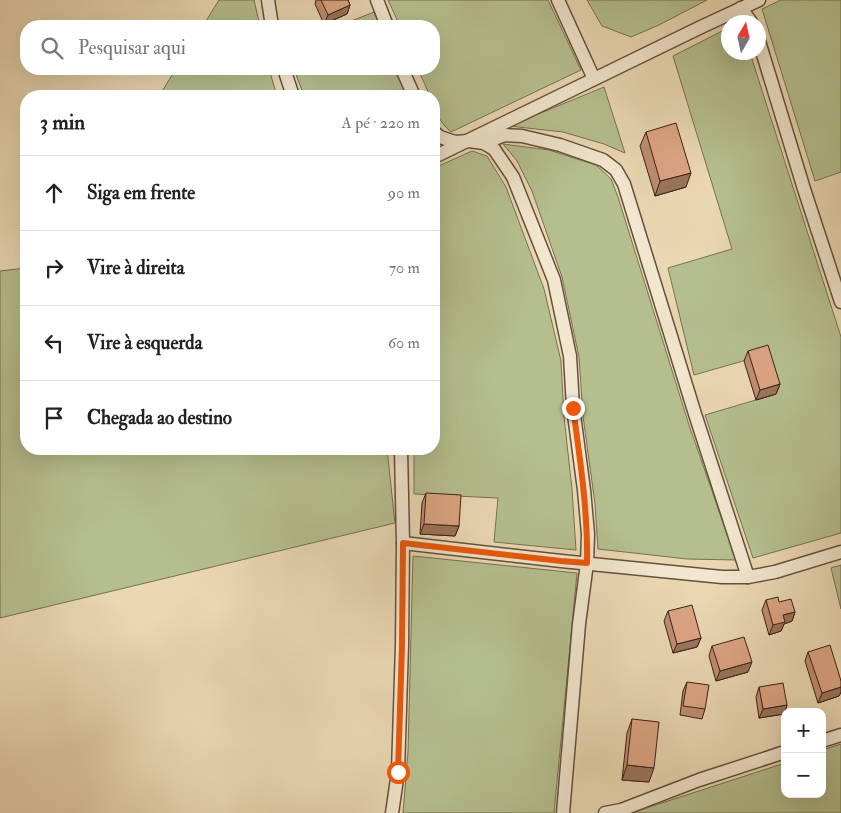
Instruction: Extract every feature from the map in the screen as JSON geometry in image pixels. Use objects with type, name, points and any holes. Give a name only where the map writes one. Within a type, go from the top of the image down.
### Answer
[{"type":"street","points":[[268,0],[271,20]]},
{"type":"street","points":[[377,0],[385,20]]},
{"type":"street","points":[[558,0],[594,79]]},
{"type":"street","points":[[440,154],[759,0]]},
{"type":"street","points":[[741,8],[746,15]]},
{"type":"street","points":[[765,60],[841,302]]},
{"type":"street","points":[[286,75],[291,90]]},
{"type":"street","points":[[405,75],[411,90]]},
{"type":"street","points":[[484,143],[505,135],[522,136],[560,145],[603,160],[616,170],[624,184],[748,577]]},
{"type":"street","points":[[440,137],[455,142],[469,140],[484,143],[494,149],[513,177],[554,280],[570,356],[573,408],[588,534],[587,563],[579,624],[562,813]]},
{"type":"street","points":[[392,813],[398,772],[402,645],[401,455]]},
{"type":"street","points":[[403,543],[722,577],[748,577],[775,572],[841,552]]},
{"type":"street","points":[[826,739],[841,735]]},
{"type":"street","points":[[606,813],[621,810],[700,780],[782,753]]},
{"type":"green space","points":[[219,0],[254,0],[259,20],[207,20]]},
{"type":"green space","points":[[388,0],[548,0],[581,70],[451,132],[440,119],[440,90],[427,90],[421,75],[440,75],[440,20],[397,20]]},
{"type":"green space","points":[[587,0],[707,0],[631,37],[602,26]]},
{"type":"green space","points":[[781,0],[841,0],[841,172],[815,181],[766,22],[766,15],[764,15],[762,9]]},
{"type":"green space","points":[[374,12],[377,20],[354,20]]},
{"type":"green space","points":[[721,32],[721,60],[752,60],[841,337],[841,533],[753,558],[705,415],[776,394],[764,355],[694,375],[668,268],[732,249],[673,56]]},
{"type":"green space","points":[[172,75],[271,75],[275,90],[163,90]]},
{"type":"green space","points":[[296,75],[399,75],[406,90],[302,90]]},
{"type":"green space","points":[[604,87],[625,153],[604,144],[563,132],[509,126]]},
{"type":"green space","points":[[503,144],[549,150],[596,165],[611,179],[689,425],[736,560],[687,559],[598,549],[595,504],[583,416],[579,357],[562,277],[532,191],[517,161]]},
{"type":"green space","points":[[472,151],[487,156],[506,187],[544,289],[561,361],[576,550],[494,542],[498,498],[414,494],[414,455],[440,455],[440,165]]},
{"type":"green space","points":[[20,269],[20,455],[388,455],[395,523],[0,618],[0,271]]},
{"type":"green space","points":[[413,556],[577,573],[554,813],[403,813],[408,752]]},
{"type":"green space","points":[[841,565],[841,609],[831,568]]},
{"type":"green space","points":[[841,744],[841,813],[631,813],[781,764],[781,798],[826,798],[826,749]]},
{"type":"building","points":[[321,0],[348,0],[350,5],[328,15]]},
{"type":"building","points":[[676,123],[691,173],[660,181],[646,132]]},
{"type":"building","points":[[768,345],[780,384],[760,390],[748,351]]},
{"type":"building","points":[[426,493],[461,495],[459,526],[424,524]]},
{"type":"building","points":[[778,597],[779,602],[791,599],[795,612],[783,615],[785,622],[773,625],[766,600]]},
{"type":"building","points":[[692,605],[701,638],[677,644],[668,611]]},
{"type":"building","points":[[744,637],[752,662],[720,671],[712,646]]},
{"type":"building","points":[[830,645],[841,681],[841,687],[822,693],[808,652]]},
{"type":"building","points":[[687,682],[709,685],[705,709],[683,706]]},
{"type":"building","points":[[783,683],[787,705],[763,709],[759,687]]},
{"type":"building","points":[[632,719],[659,722],[654,768],[627,765]]},
{"type":"route","points":[[398,772],[403,543],[587,563],[588,534],[573,408]]}]
